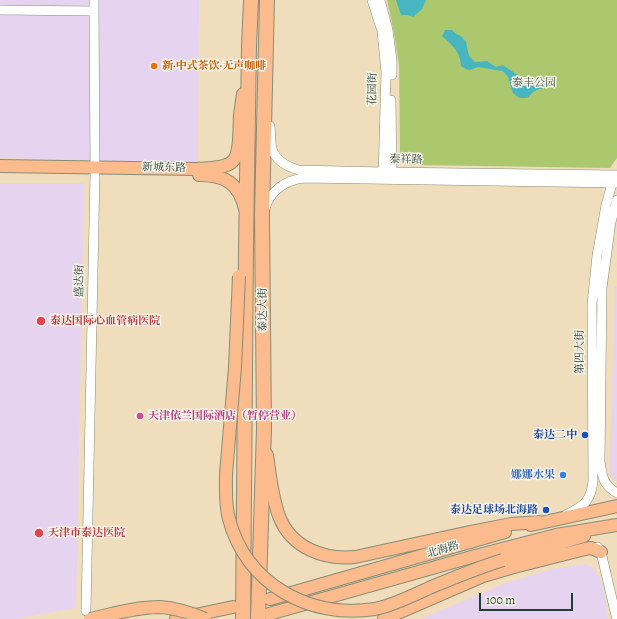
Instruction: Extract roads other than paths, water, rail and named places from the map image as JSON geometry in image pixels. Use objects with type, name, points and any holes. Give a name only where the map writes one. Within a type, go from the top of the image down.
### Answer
[{"type":"highway","name":"泰达大街","points":[[243,619],[246,248],[251,0]]},
{"type":"highway","name":"泰达大街","points":[[264,616],[262,214],[267,0]]},
{"type":"main road","name":"新城东路","points":[[0,172],[197,168],[219,167],[226,165],[234,161],[237,155],[242,101],[249,69]]},
{"type":"main road","name":"新城东路","points":[[0,166],[217,176],[236,187],[242,198],[247,214]]},
{"type":"main road","points":[[246,248],[239,276],[235,367],[226,474],[226,503],[232,532],[239,547],[254,569],[273,587],[296,601],[319,609],[346,612],[370,610],[387,606],[502,560],[574,540],[615,526]]},
{"type":"main road","points":[[264,429],[279,516],[284,527],[297,541],[320,554],[337,558],[355,557],[511,524],[539,522]]},
{"type":"main road","name":"北海路","points":[[270,599],[539,522],[617,506]]},
{"type":"main road","name":"北海路","points":[[264,616],[475,556],[549,537],[615,526]]},
{"type":"main road","points":[[384,619],[468,582],[501,570],[585,549],[591,548],[601,552]]},
{"type":"main road","points":[[88,615],[162,607],[179,610],[205,619]]},
{"type":"main road","points":[[176,619],[233,608]]},
{"type":"street","name":"盛达街","points":[[88,615],[95,171],[94,0]]},
{"type":"street","name":"花园街","points":[[372,0],[382,31],[386,72],[387,176]]},
{"type":"street","name":"花园街","points":[[380,0],[388,30],[392,61],[387,176]]},
{"type":"street","points":[[0,10],[94,11]]},
{"type":"street","name":"泰祥路","points":[[265,81],[272,150],[283,163],[292,168],[306,170],[387,176]]},
{"type":"street","name":"泰祥路","points":[[262,214],[268,199],[283,185],[296,179],[387,176],[616,177]]},
{"type":"street","name":"第四大街","points":[[559,518],[582,506],[590,496],[592,488],[592,304],[597,256],[606,205],[616,177]]},
{"type":"street","points":[[617,200],[610,222],[602,288],[600,461],[605,483],[617,493]]},
{"type":"street","points":[[532,552],[590,545],[599,548],[616,617]]},
{"type":"water","points":[[396,0],[426,0],[422,9],[413,17],[401,15]]},
{"type":"water","points":[[445,30],[452,30],[462,37],[466,42],[469,56],[475,62],[487,61],[496,67],[503,65],[522,78],[532,82],[547,83],[551,77],[554,76],[556,80],[555,85],[537,90],[527,98],[519,98],[513,93],[508,77],[503,71],[478,67],[470,70],[461,66],[459,56],[453,46],[442,36]]},
{"type":"place","name":"新·中式茶饮·无声咖啡","points":[[154,66]]},
{"type":"place","name":"泰达国际心血管病医院","points":[[41,321]]},
{"type":"place","name":"天津依兰国际酒店（暂停营业）","points":[[140,416]]},
{"type":"place","name":"泰达二中","points":[[585,435]]},
{"type":"place","name":"娜娜水果","points":[[563,475]]},
{"type":"place","name":"泰达足球场北海路","points":[[546,510]]},
{"type":"place","name":"天津市泰达医院","points":[[39,533]]},
{"type":"park label","name":"泰丰公园","points":[[534,83]]}]
